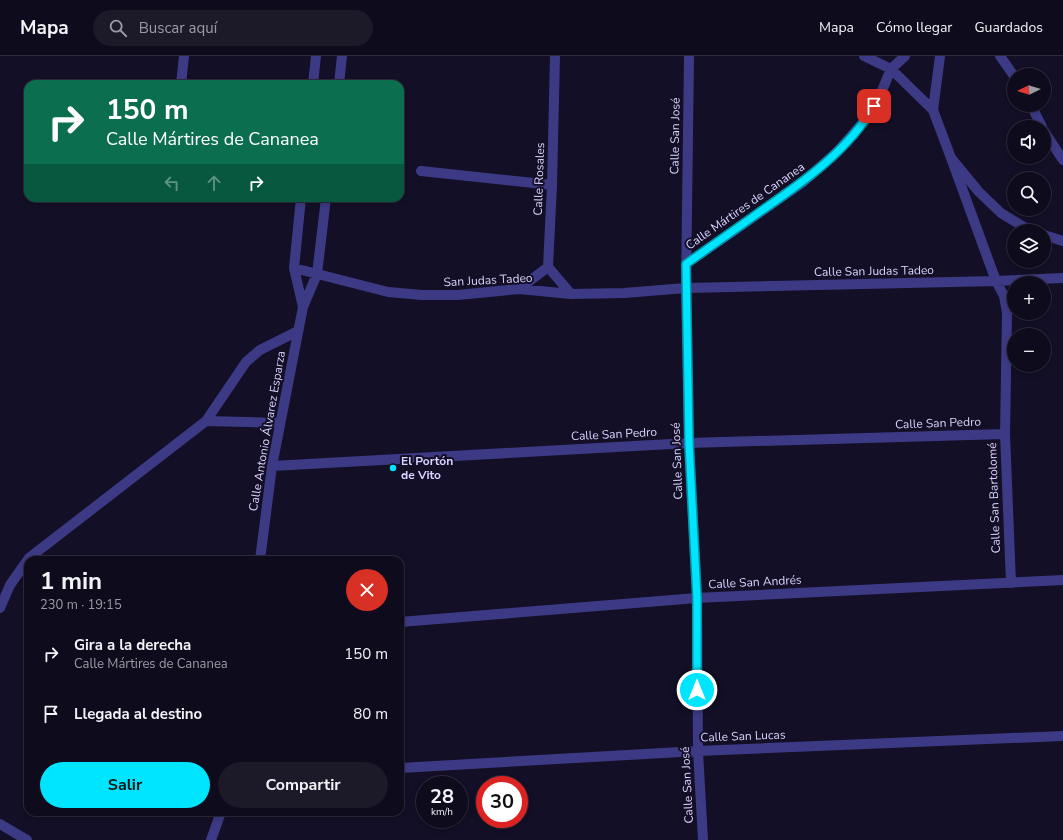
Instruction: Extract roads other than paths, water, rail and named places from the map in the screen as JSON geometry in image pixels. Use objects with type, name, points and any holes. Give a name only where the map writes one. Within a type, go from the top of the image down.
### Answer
[{"type":"street","points":[[181,80],[184,56]]},
{"type":"street","points":[[313,80],[316,56]]},
{"type":"street","points":[[339,80],[342,56]]},
{"type":"street","name":"Calle Rosales","points":[[548,267],[552,185],[555,56]]},
{"type":"street","name":"Calle San José","points":[[689,56],[686,288],[689,443],[697,598],[698,751],[703,840]]},
{"type":"street","points":[[864,56],[891,69],[933,110]]},
{"type":"street","name":"Calle Mártires de Cananea","points":[[686,264],[802,183],[837,152],[867,118],[881,93],[891,69],[905,56]]},
{"type":"street","points":[[933,110],[940,56]]},
{"type":"street","points":[[1000,56],[1008,68]]},
{"type":"street","name":"Calle San Bartolomé","points":[[933,110],[996,281],[1004,296],[1007,313],[1005,434],[1011,583]]},
{"type":"street","points":[[1051,142],[1063,160]]},
{"type":"street","points":[[951,158],[979,192],[1001,213],[1019,224]]},
{"type":"street","points":[[420,171],[552,185]]},
{"type":"street","name":"Calle Antonio Álvarez Esparza","points":[[301,202],[294,268],[303,307]]},
{"type":"street","name":"Calle Antonio Álvarez Esparza","points":[[261,556],[272,466],[303,307],[317,274],[326,202]]},
{"type":"street","points":[[1051,237],[1063,241]]},
{"type":"street","points":[[519,289],[548,267],[571,294]]},
{"type":"street","name":"San Judas Tadeo","points":[[294,268],[388,292],[422,295],[458,295],[519,289],[571,294],[624,293],[686,288]]},
{"type":"street","name":"Calle San Judas Tadeo","points":[[686,288],[996,281],[1063,278]]},
{"type":"street","points":[[32,556],[206,421],[246,362],[260,350],[298,331]]},
{"type":"street","points":[[206,421],[280,423]]},
{"type":"street","name":"Calle San Pedro","points":[[272,466],[689,443],[1005,434]]},
{"type":"street","points":[[0,608],[10,585],[24,565]]},
{"type":"street","name":"Calle San Andrés","points":[[404,622],[697,598],[1063,580]]},
{"type":"street","name":"Calle San Lucas","points":[[404,768],[698,751],[1063,736]]},
{"type":"street","points":[[211,840],[220,816]]},
{"type":"street","points":[[0,824],[27,840]]},
{"type":"place","name":"El Portón de Vito","points":[[393,468]]}]
